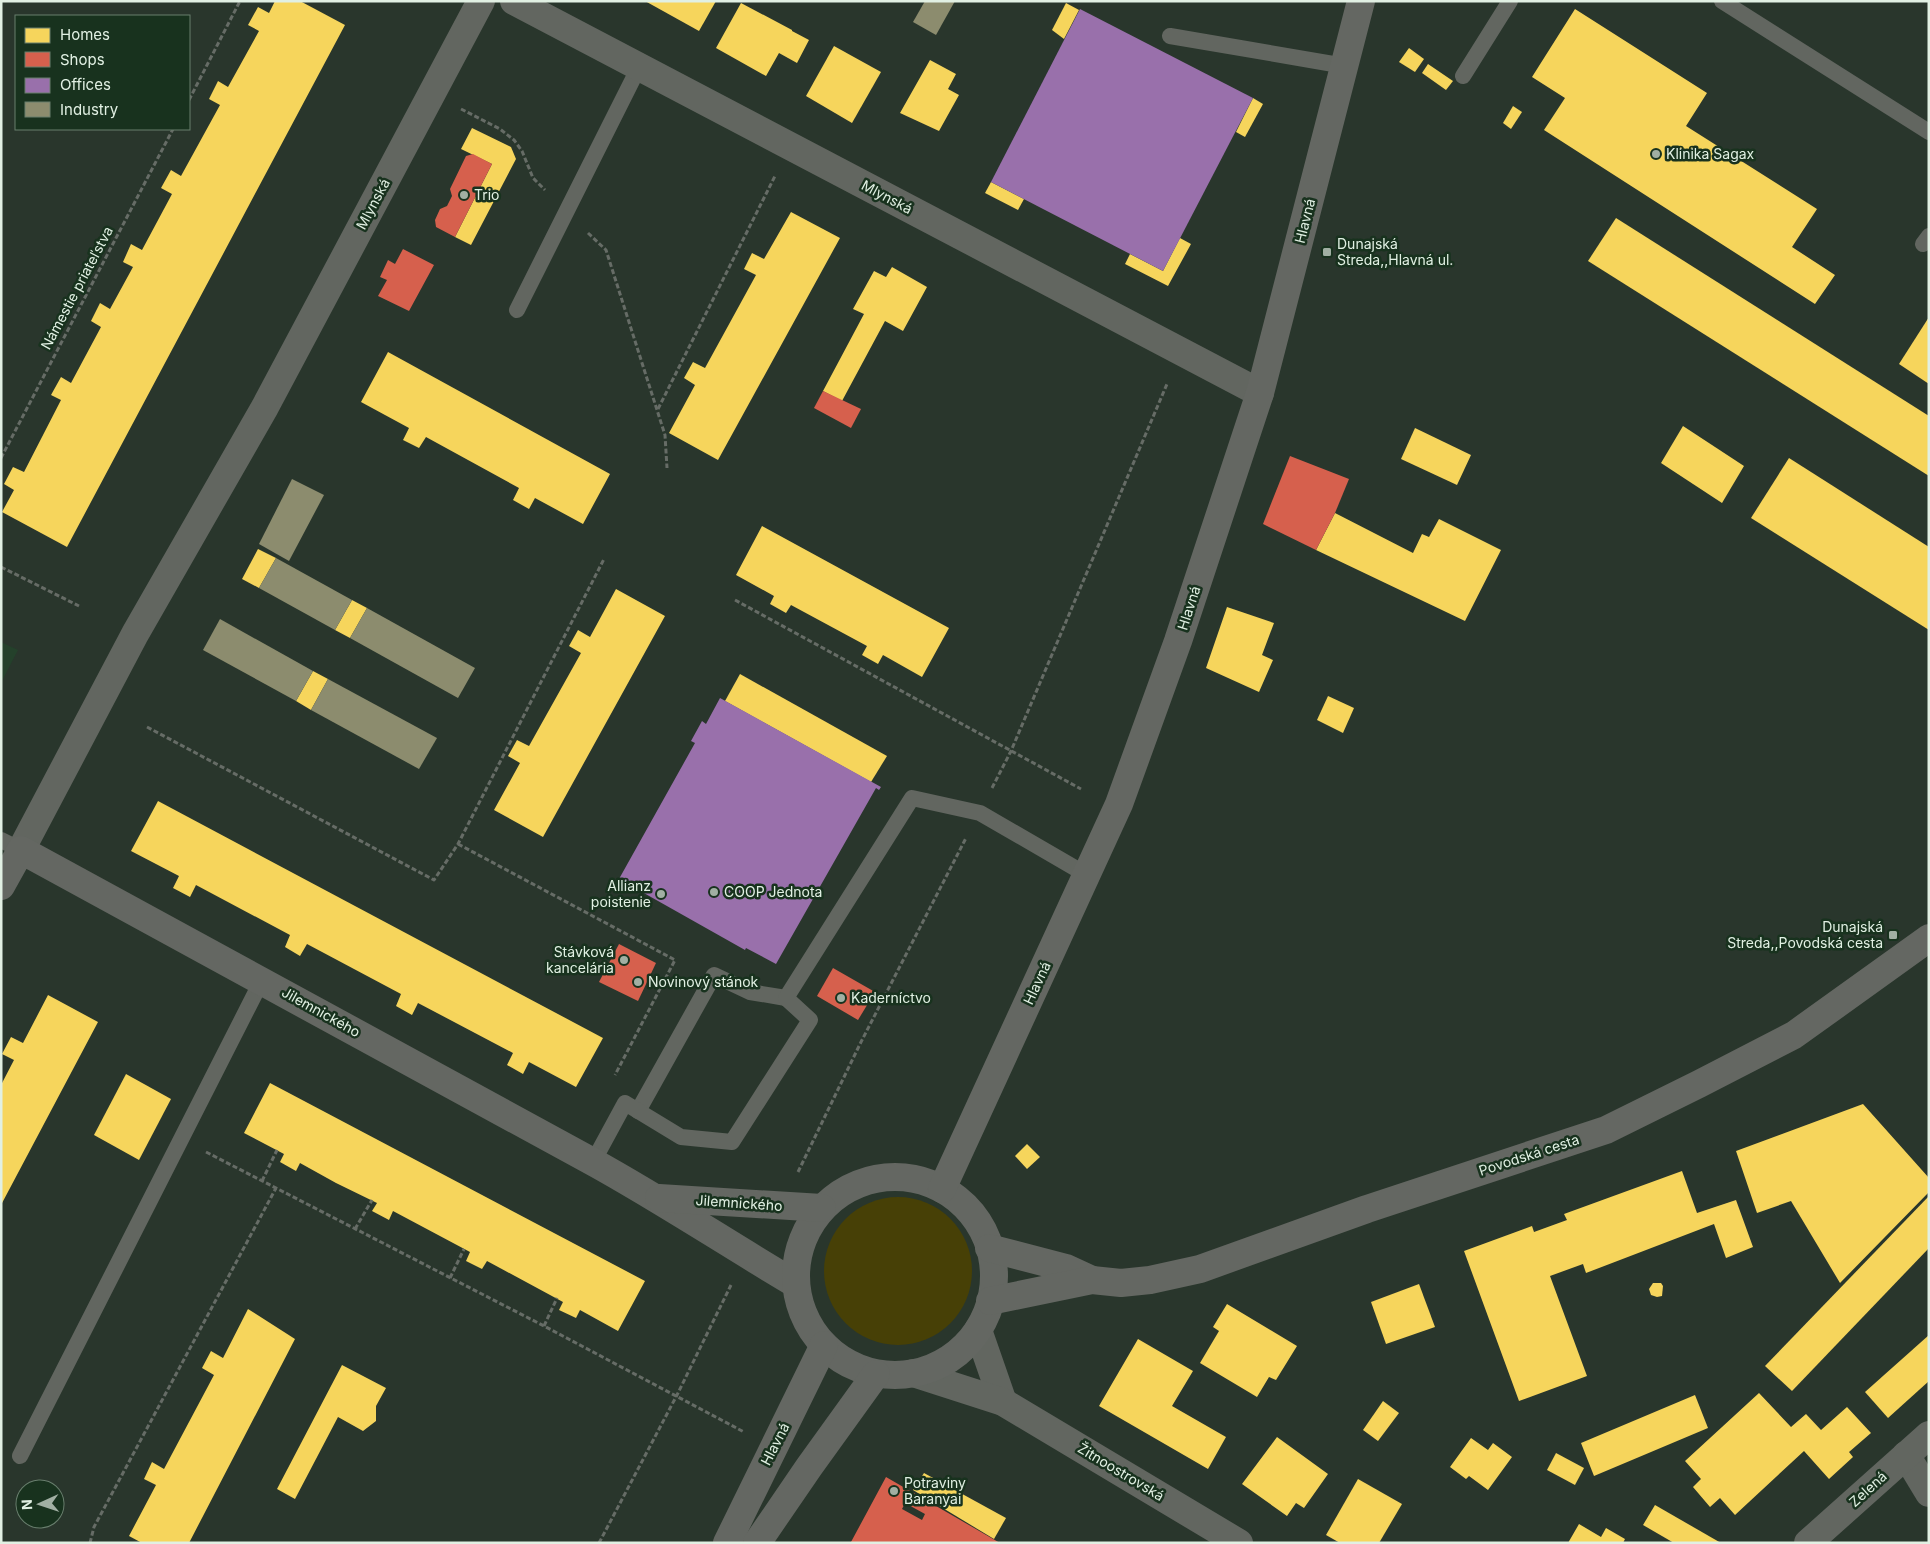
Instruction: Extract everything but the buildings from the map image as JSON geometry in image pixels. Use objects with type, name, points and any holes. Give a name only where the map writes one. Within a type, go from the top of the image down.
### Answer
[{"type":"main road","name":"Hlavná","points":[[942,1189],[1119,804],[1172,659],[1260,393],[1361,1]]},
{"type":"main road","points":[[1,886],[11,845]]},
{"type":"main road","name":"Jilemnického","points":[[11,845],[262,980],[593,1162],[657,1198],[796,1284]]},
{"type":"main road","name":"Povodská cesta","points":[[990,1301],[1092,1280],[1121,1283],[1150,1280],[1200,1269],[1367,1209],[1606,1130],[1794,1035],[1929,938]]},
{"type":"main road","points":[[895,1176],[928,1182],[942,1189],[958,1200],[972,1214],[983,1230],[990,1248],[994,1275],[990,1301],[978,1330],[965,1346],[950,1358],[932,1368],[913,1374],[876,1374],[848,1363],[824,1345],[807,1323],[798,1298],[796,1272],[800,1249],[809,1227],[822,1208],[848,1188],[863,1182],[895,1176]]},
{"type":"main road","name":"Jilemnického","points":[[657,1198],[822,1208]]},
{"type":"main road","name":"Povodská cesta","points":[[990,1248],[1066,1268],[1092,1280]]},
{"type":"main road","name":"Hlavná","points":[[727,1543],[824,1345]]},
{"type":"main road","points":[[762,1541],[809,1467],[876,1374]]},
{"type":"street","name":"Mlynská","points":[[11,845],[265,407],[481,1]]},
{"type":"street","name":"Mlynská","points":[[514,1],[1260,393]]},
{"type":"street","points":[[978,1330],[1003,1402]]},
{"type":"street","name":"Žitnoostrovská","points":[[913,1374],[1003,1402],[1239,1543]]},
{"type":"street","name":"Zelená","points":[[1808,1543],[1929,1435]]},
{"type":"street","points":[[1906,1455],[1929,1492]]},
{"type":"lane","points":[[1463,76],[1510,1]]},
{"type":"lane","points":[[1722,1],[1929,132]]},
{"type":"lane","points":[[1170,36],[1344,66]]},
{"type":"lane","points":[[518,310],[639,67]]},
{"type":"lane","points":[[786,998],[912,798],[980,813],[1087,875]]},
{"type":"lane","points":[[593,1162],[625,1103],[681,1137],[732,1142],[810,1020],[786,998],[750,992],[714,975],[638,1110]]},
{"type":"lane","points":[[20,1456],[262,980]]},
{"type":"path","points":[[190,98],[240,1]]},
{"type":"path","points":[[455,106],[500,129],[514,140],[522,151],[532,178]]},
{"type":"path","name":"Námestie priateľstva","points":[[1,458],[173,130]]},
{"type":"path","points":[[657,410],[776,175]]},
{"type":"path","points":[[606,250],[665,435],[667,468]]},
{"type":"path","points":[[797,1172],[861,1042],[1011,751],[1171,376]]},
{"type":"path","points":[[147,728],[434,880],[458,844],[604,559]]},
{"type":"path","points":[[1,566],[79,606]]},
{"type":"path","points":[[735,600],[1080,789]]},
{"type":"path","points":[[458,844],[675,960],[611,1083]]},
{"type":"path","points":[[182,1140],[677,1395],[746,1434]]},
{"type":"path","points":[[262,1181],[277,1150]]},
{"type":"path","points":[[90,1543],[94,1527],[276,1188]]},
{"type":"path","points":[[355,1229],[372,1200]]},
{"type":"path","points":[[450,1278],[464,1249]]},
{"type":"path","points":[[599,1543],[677,1395],[733,1281]]},
{"type":"path","points":[[544,1326],[557,1298]]},
{"type":"shaded area","points":[[1,642],[18,650],[1,683]]},
{"type":"shaded area","points":[[898,1197],[926,1203],[950,1219],[966,1243],[972,1271],[966,1299],[950,1323],[926,1339],[898,1345],[870,1339],[846,1323],[830,1299],[824,1271],[830,1243],[846,1219],[870,1203]]},
{"type":"place","name":"Klinika Sagax","points":[[1656,154]]},
{"type":"place","name":"Trio","points":[[464,195]]},
{"type":"place","name":"Dunajská Streda,,Hlavná ul.","points":[[1327,252]]},
{"type":"place","name":"COOP Jednota","points":[[714,892]]},
{"type":"place","name":"Allianz poistenie","points":[[661,894]]},
{"type":"place","name":"Dunajská Streda,,Povodská cesta","points":[[1893,935]]},
{"type":"place","name":"Stávková kancelária","points":[[624,960]]},
{"type":"place","name":"Novinový stánok","points":[[638,982]]},
{"type":"place","name":"Kaderníctvo","points":[[841,998]]},
{"type":"place","name":"Potraviny Baranyai","points":[[894,1491]]}]
